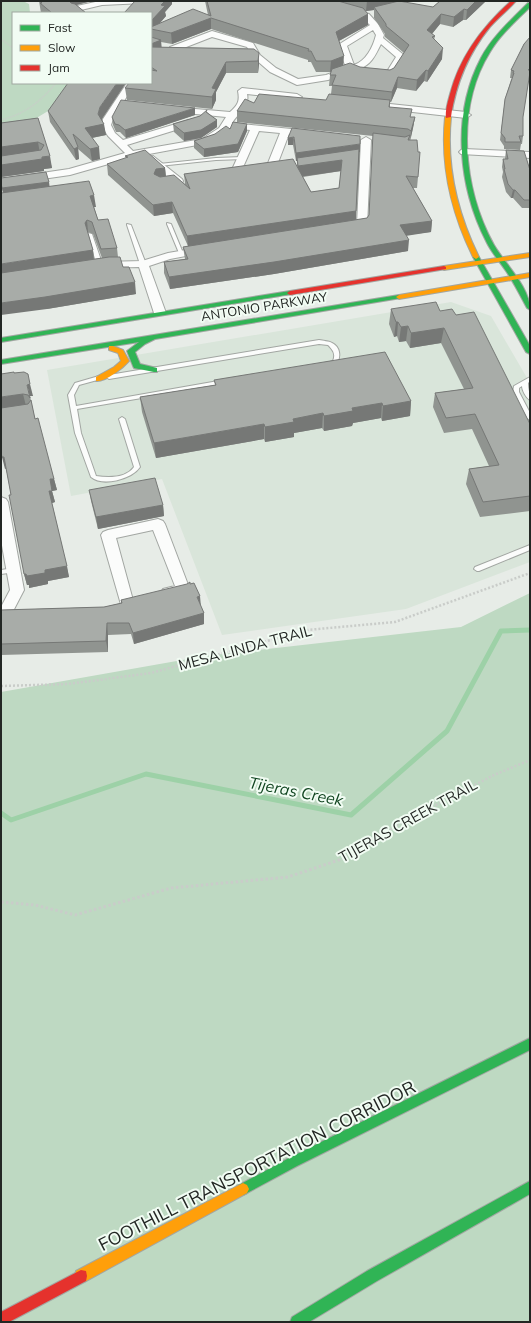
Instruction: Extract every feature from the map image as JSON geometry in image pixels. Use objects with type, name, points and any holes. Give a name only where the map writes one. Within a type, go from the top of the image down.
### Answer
[{"type":"main road","points":[[514,1],[490,24],[468,56],[455,80],[448,113],[446,154],[452,192],[464,231],[478,262],[530,352]]},
{"type":"main road","points":[[530,4],[506,27],[484,58],[472,82],[466,115],[464,152],[470,191],[484,230],[500,260],[514,278],[530,308]]},
{"type":"main road","name":"ANTONIO PARKWAY","points":[[1,340],[160,313],[530,255]]},
{"type":"main road","name":"ANTONIO PARKWAY","points":[[1,362],[530,275]]},
{"type":"main road","points":[[154,370],[137,366],[134,362],[131,351],[143,342],[158,336]]},
{"type":"main road","points":[[99,378],[115,371],[122,366],[125,361],[123,354],[120,351],[100,346]]},
{"type":"main road","name":"FOOTHILL TRANSPORTATION CORRIDOR","points":[[1,1319],[294,1162],[530,1044]]},
{"type":"main road","points":[[297,1322],[372,1276],[530,1187]]},
{"type":"street","points":[[78,12],[75,9],[102,3],[144,1]]},
{"type":"street","points":[[132,12],[139,2]]},
{"type":"street","points":[[189,53],[169,48],[212,34],[250,45],[256,57],[273,70],[297,82],[328,77],[351,70],[363,65],[369,59],[380,35],[370,15],[319,2],[306,6]]},
{"type":"street","points":[[375,26],[342,45],[351,70],[358,73],[389,76],[401,56],[379,39]]},
{"type":"street","points":[[227,55],[256,57]]},
{"type":"street","points":[[289,97],[297,82]]},
{"type":"street","points":[[131,84],[122,104],[108,119],[106,125],[111,134],[132,154]]},
{"type":"street","points":[[1,182],[63,177],[132,154],[205,141],[218,134],[232,115],[240,108],[244,100],[242,91],[304,98]]},
{"type":"street","points":[[364,104],[466,115]]},
{"type":"street","points":[[166,108],[232,115]]},
{"type":"street","points":[[121,144],[197,120],[202,117],[205,112]]},
{"type":"street","points":[[226,125],[322,135]]},
{"type":"street","points":[[249,172],[231,174],[242,158],[256,128]]},
{"type":"street","points":[[271,168],[286,131]]},
{"type":"street","points":[[338,229],[362,226],[361,155],[366,140]]},
{"type":"street","points":[[144,152],[159,165],[182,181],[166,183]]},
{"type":"street","points":[[464,152],[530,155]]},
{"type":"street","points":[[96,266],[143,264],[181,253],[212,248]]},
{"type":"street","points":[[143,264],[160,313]]},
{"type":"street","points":[[1,502],[8,571],[17,590],[3,613]]},
{"type":"street","points":[[141,600],[121,605],[108,536],[158,524],[183,590],[155,597]]},
{"type":"street","points":[[3,613],[21,612]]},
{"type":"lane","points":[[159,165],[242,158]]},
{"type":"lane","points":[[169,224],[181,253]]},
{"type":"lane","points":[[129,225],[143,264]]},
{"type":"lane","points":[[90,234],[96,266]]},
{"type":"lane","points":[[122,419],[137,467],[132,473],[116,477],[101,479],[94,477],[78,433],[71,395],[75,386],[84,381],[281,347],[324,342],[335,349],[337,358],[335,362],[323,365]]},
{"type":"lane","points":[[74,408],[230,381]]},
{"type":"lane","points":[[528,381],[525,389],[530,398]]},
{"type":"lane","points":[[528,381],[516,387],[516,392],[530,418]]},
{"type":"lane","points":[[477,569],[530,547]]},
{"type":"path","points":[[1,39],[12,47]]},
{"type":"path","points":[[1,120],[13,118],[25,113],[55,84]]},
{"type":"path","name":"MESA LINDA TRAIL","points":[[1,686],[68,684],[151,673],[306,630],[395,622],[530,573]]},
{"type":"path","name":"TIJERAS CREEK TRAIL","points":[[1,902],[35,905],[75,915],[171,888],[288,876],[345,858],[399,824],[494,775],[530,760]]},
{"type":"shaded area","points":[[451,302],[491,316],[530,383],[530,562],[406,609],[222,635],[162,479],[71,496],[47,370]]},
{"type":"green space","points":[[1,1],[23,1],[29,4],[30,12],[12,12],[12,84],[70,84],[53,108],[20,128],[1,131]]},
{"type":"green space","points":[[530,593],[530,1322],[1,1322],[1,692],[205,656],[461,627]]},
{"type":"building","points":[[40,1],[69,1],[85,12],[51,12],[40,3],[42,3]]},
{"type":"building","points":[[135,1],[165,1],[161,5],[165,6],[152,20],[152,12],[125,12]]},
{"type":"building","points":[[207,1],[338,1],[363,8],[368,14],[336,32],[344,56],[331,61],[316,61],[311,51],[308,51],[309,49],[211,18],[171,33],[152,29],[152,27],[193,9],[211,16]]},
{"type":"building","points":[[399,1],[433,7],[440,1],[476,1],[467,10],[464,9],[454,17],[441,14],[427,30],[435,36],[432,37],[443,48],[428,71],[426,70],[417,80],[398,77],[392,92],[332,85],[336,75],[330,75],[332,69],[350,63],[360,67],[390,70],[394,68],[409,45],[386,26],[374,7]]},
{"type":"building","points":[[152,37],[161,40],[152,44]]},
{"type":"building","points":[[530,37],[530,68],[528,70],[530,70],[530,72],[523,117],[523,136],[519,136],[521,142],[505,142],[505,138],[501,133],[505,99],[514,73],[514,71],[511,70],[524,44]]},
{"type":"building","points":[[152,47],[254,49],[259,53],[258,61],[226,62],[212,88],[216,89],[212,97],[125,88],[128,84],[152,84],[152,70],[157,71],[152,68]]},
{"type":"building","points":[[67,84],[116,84],[100,107],[98,114],[104,124],[85,128],[99,147],[90,149],[73,134],[78,147],[74,149],[48,111]]},
{"type":"building","points":[[259,94],[326,100],[329,94],[390,100],[389,107],[412,109],[410,117],[415,117],[411,131],[408,129],[237,111],[245,99],[254,103]]},
{"type":"building","points":[[121,100],[195,108],[125,130],[119,125],[115,124],[112,117]]},
{"type":"building","points":[[207,110],[206,112],[217,120],[201,130],[184,133],[173,124],[200,116]]},
{"type":"building","points":[[38,118],[50,156],[42,157],[42,159],[1,165],[1,156],[41,150],[44,145],[38,142],[1,147],[1,123]]},
{"type":"building","points":[[233,122],[247,124],[238,144],[204,149],[194,141],[215,134],[226,126],[230,129]]},
{"type":"building","points":[[292,128],[360,136],[360,144],[296,153],[294,137],[288,138]]},
{"type":"building","points":[[373,133],[405,137],[410,135],[408,140],[417,140],[418,152],[420,152],[418,177],[406,176],[432,221],[400,225],[409,240],[169,277],[164,262],[188,259],[183,247],[367,218],[369,215]]},
{"type":"building","points":[[359,149],[356,211],[187,236],[172,202],[153,205],[107,164],[128,157],[125,156],[145,150],[165,168],[156,169],[154,174],[160,177],[174,175],[190,189],[184,174],[293,159],[311,192],[339,188],[342,160],[298,166],[297,158]]},
{"type":"building","points":[[506,150],[524,151],[530,170],[530,200],[524,200],[508,184],[503,159],[508,159]]},
{"type":"building","points":[[46,172],[49,182],[2,188],[1,178]]},
{"type":"building","points":[[89,181],[94,195],[90,196],[98,220],[108,219],[117,248],[101,249],[92,222],[87,220],[85,223],[93,250],[1,264],[1,193]]},
{"type":"building","points":[[109,257],[120,257],[123,267],[129,267],[135,282],[1,303],[1,273]]},
{"type":"building","points":[[436,302],[440,311],[452,309],[456,315],[474,312],[530,424],[530,496],[483,502],[469,469],[499,465],[475,414],[446,418],[435,393],[473,388],[444,328],[411,333],[408,326],[401,327],[398,322],[396,322],[391,309]]},
{"type":"building","points":[[385,352],[411,401],[383,406],[382,403],[352,408],[353,411],[324,416],[323,413],[293,419],[294,422],[265,427],[264,424],[154,443],[140,397],[216,385],[214,380]]},
{"type":"building","points":[[24,372],[28,374],[30,384],[27,385],[30,398],[28,395],[23,394],[1,397],[1,374]]},
{"type":"building","points":[[31,400],[35,419],[38,418],[54,479],[50,479],[52,491],[49,491],[67,566],[45,570],[45,573],[27,576],[24,574],[9,495],[11,495],[4,457],[2,457],[1,453],[1,408],[28,404]]},
{"type":"building","points":[[155,478],[163,505],[96,517],[89,490]]},
{"type":"building","points":[[190,582],[190,584],[194,583],[200,596],[197,597],[204,613],[133,633],[129,623],[107,623],[106,641],[1,644],[1,610],[104,607],[122,603],[121,600]]},
{"type":"waterway","name":"Tijeras Creek","points":[[1,813],[11,820],[146,774],[351,815],[447,731],[501,631],[530,630]]},
{"type":"traffic: fast","points":[[530,4],[498,37],[487,51],[474,81],[468,104],[465,128],[467,175],[480,221],[490,243],[511,274],[530,308]]},
{"type":"traffic: fast","points":[[476,257],[530,352]]},
{"type":"traffic: fast","points":[[1,340],[290,293]]},
{"type":"traffic: fast","points":[[1,362],[399,297]]},
{"type":"traffic: fast","points":[[152,339],[143,342],[131,351],[137,366],[154,370]]},
{"type":"traffic: fast","points":[[243,1189],[293,1162],[530,1044]]},
{"type":"traffic: fast","points":[[297,1322],[372,1276],[530,1187]]},
{"type":"traffic: slow","points":[[448,117],[446,153],[451,189],[461,224],[476,257]]},
{"type":"traffic: slow","points":[[444,268],[530,255]]},
{"type":"traffic: slow","points":[[399,297],[530,275]]},
{"type":"traffic: slow","points":[[99,379],[117,369],[125,361],[121,352],[111,348]]},
{"type":"traffic: slow","points":[[81,1276],[243,1189]]},
{"type":"traffic: jam","points":[[448,117],[451,99],[456,83],[469,53],[489,26],[514,1]]},
{"type":"traffic: jam","points":[[290,293],[444,268]]},
{"type":"traffic: jam","points":[[1,1319],[81,1276]]}]
